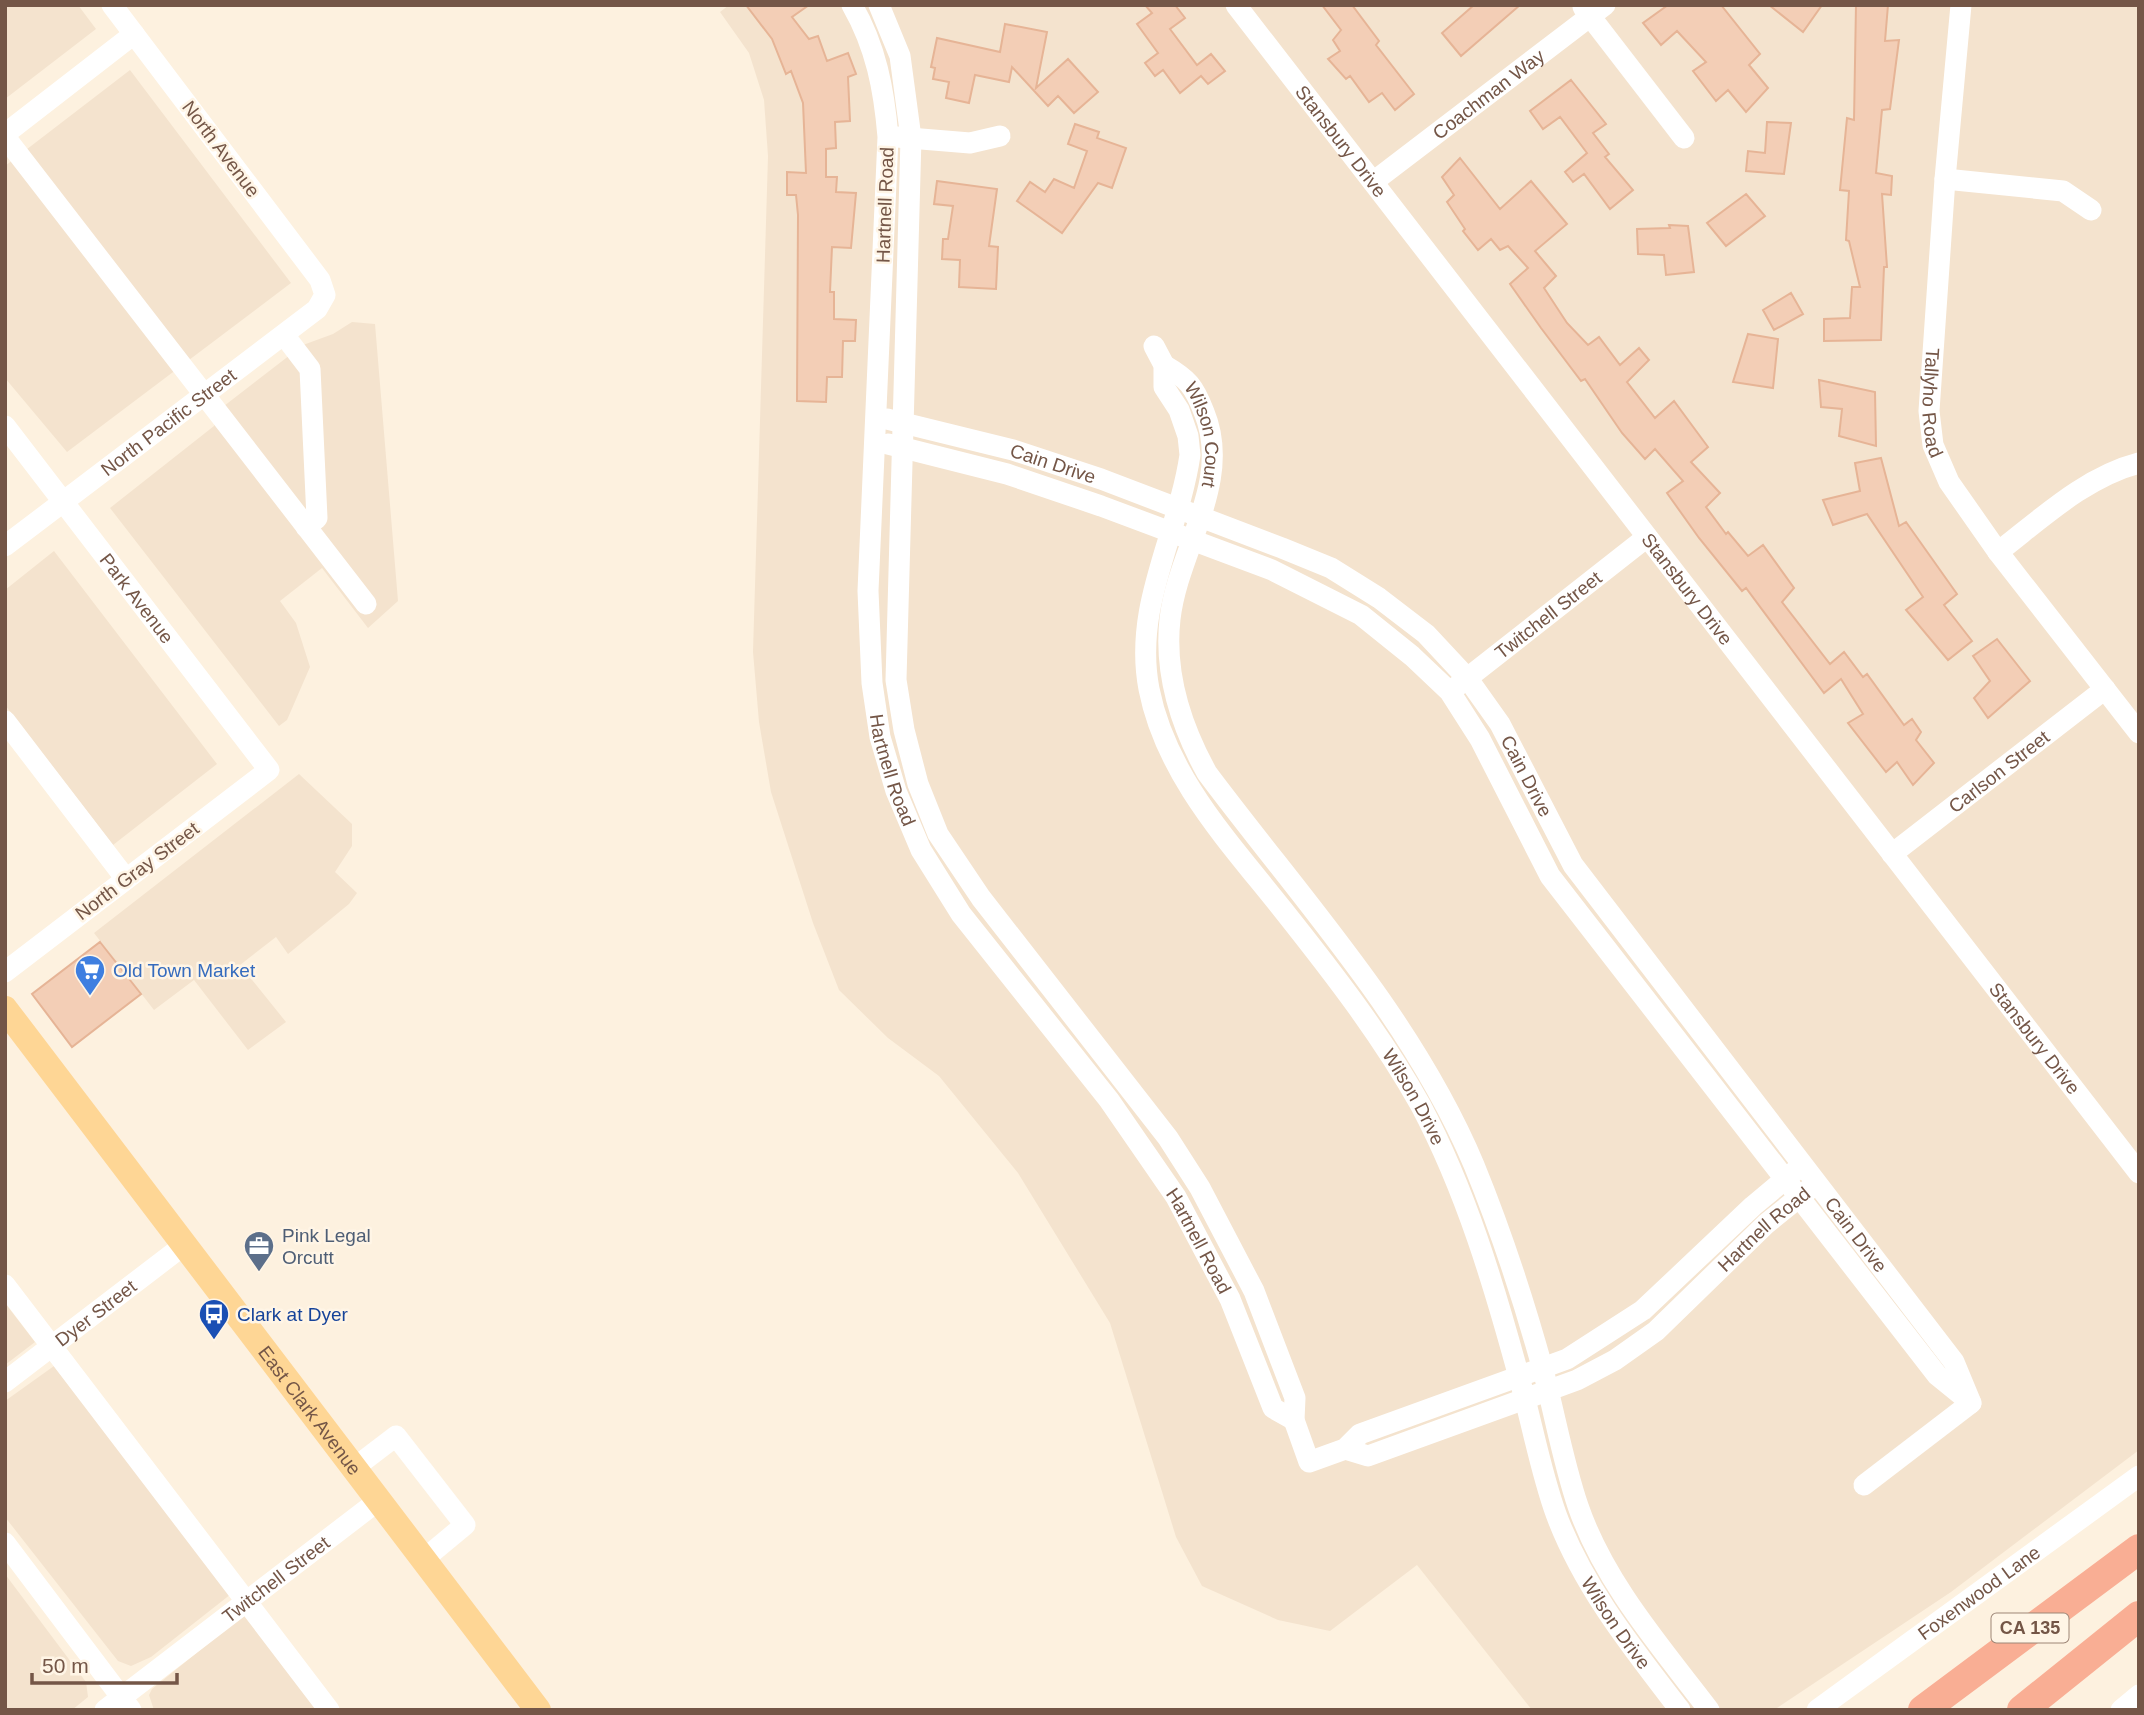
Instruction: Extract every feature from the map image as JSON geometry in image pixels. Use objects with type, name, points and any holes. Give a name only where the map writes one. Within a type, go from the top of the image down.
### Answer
[{"type":"highway","name":"CA 135","points":[[1923,1710],[2139,1549]]},
{"type":"highway","name":"CA 135","points":[[2022,1710],[2139,1616]]},
{"type":"main road","name":"East Clark Avenue","points":[[5,1009],[538,1710]]},
{"type":"street","name":"North Avenue","points":[[112,5],[320,281],[325,295]]},
{"type":"street","name":"Hartnell Road","points":[[852,5],[877,62],[884,94],[888,137],[868,591],[872,683],[880,737],[896,792],[920,850],[961,914],[1148,1152],[1206,1249],[1230,1299],[1273,1408],[1294,1420]]},
{"type":"street","name":"Hartnell Road","points":[[879,5],[900,56],[911,138],[901,420],[896,680],[904,730],[918,785],[938,834],[981,898],[1128,1085],[1168,1138],[1200,1188],[1254,1291],[1295,1398],[1294,1420],[1309,1462],[1345,1449],[1360,1434],[1522,1389],[1548,1391],[1577,1380],[1615,1360],[1656,1331],[1766,1224],[1815,1184]]},
{"type":"street","name":"Stansbury Drive","points":[[1236,5],[2139,1174]]},
{"type":"street","name":"Tallyho Road","points":[[1961,5],[1945,179],[1929,411],[1933,446],[1949,482],[1998,552],[2139,733]]},
{"type":"street","points":[[1592,9],[1684,138]]},
{"type":"street","name":"Coachman Way","points":[[1373,182],[1592,9]]},
{"type":"street","points":[[134,34],[5,136],[366,604]]},
{"type":"street","points":[[888,137],[970,143],[1000,136]]},
{"type":"street","points":[[1945,179],[2063,191],[2091,209]]},
{"type":"street","name":"North Pacific Street","points":[[5,546],[284,335],[317,309],[325,295]]},
{"type":"street","points":[[284,335],[310,369],[317,518],[306,527]]},
{"type":"street","name":"Wilson Court","points":[[1154,346],[1164,365],[1164,387],[1178,410],[1188,436],[1187,474],[1177,508]]},
{"type":"street","name":"Wilson Court","points":[[1164,365],[1187,378],[1211,429],[1214,454],[1210,485],[1199,517]]},
{"type":"street","name":"Cain Drive","points":[[876,418],[901,420],[1013,450],[1177,508],[1331,568],[1379,598],[1426,634],[1468,678],[1500,724],[1573,865],[1801,1166],[1954,1362],[1971,1403]]},
{"type":"street","name":"Park Avenue","points":[[5,426],[269,770]]},
{"type":"street","name":"Cain Drive","points":[[876,443],[901,444],[1007,474],[1272,570],[1362,615],[1412,656],[1450,692],[1480,739],[1550,876],[1937,1375],[1971,1403]]},
{"type":"street","points":[[1998,552],[2080,489],[2123,467],[2139,463]]},
{"type":"street","name":"Wilson Drive","points":[[1177,508],[1149,601],[1144,645],[1149,689],[1161,733],[1192,792],[1373,1027],[1421,1107],[1452,1173],[1482,1249],[1556,1514],[1581,1567],[1616,1627],[1680,1710]]},
{"type":"street","name":"Wilson Drive","points":[[1199,517],[1179,574],[1172,607],[1168,654],[1188,738],[1207,773],[1392,1013],[1443,1099],[1503,1241],[1543,1369],[1578,1507],[1601,1555],[1640,1619],[1709,1710]]},
{"type":"street","name":"Twitchell Street","points":[[1450,692],[1647,537]]},
{"type":"street","name":"Carlson Street","points":[[1892,854],[2105,689]]},
{"type":"street","points":[[5,721],[126,879]]},
{"type":"street","name":"North Gray Street","points":[[5,972],[269,770]]},
{"type":"street","points":[[961,914],[981,898]]},
{"type":"street","points":[[1302,934],[1320,918]]},
{"type":"street","points":[[1635,986],[1653,971]]},
{"type":"street","points":[[1109,1100],[1128,1085]]},
{"type":"street","name":"Hartnell Road","points":[[1522,1389],[1543,1369],[1567,1359],[1643,1310],[1743,1215],[1801,1166]]},
{"type":"street","name":"Dyer Street","points":[[5,1382],[184,1245]]},
{"type":"street","points":[[5,1284],[329,1710]]},
{"type":"street","points":[[1864,1486],[1971,1403]]},
{"type":"street","points":[[354,1468],[396,1436],[465,1525],[424,1559]]},
{"type":"street","name":"Foxenwood Lane","points":[[1817,1710],[2139,1476]]},
{"type":"street","name":"Twitchell Street","points":[[119,1706],[246,1602],[379,1500]]},
{"type":"street","points":[[5,1543],[119,1706]]},
{"type":"street","points":[[2121,1710],[2139,1695]]},
{"type":"shaded area","points":[[5,5],[78,5],[96,29],[5,99]]},
{"type":"shaded area","points":[[729,5],[2139,5],[2139,1450],[1951,1592],[1774,1710],[1532,1710],[1417,1565],[1330,1631],[1278,1620],[1202,1586],[1176,1537],[1110,1323],[1018,1173],[939,1076],[888,1038],[839,990],[813,923],[771,792],[759,722],[753,652],[768,156],[764,100],[749,53],[720,12]]},
{"type":"shaded area","points":[[130,70],[291,283],[67,452],[5,378],[5,166]]},
{"type":"shaded area","points":[[352,322],[375,324],[398,601],[368,628],[322,568],[280,601],[296,623],[310,667],[287,720],[279,726],[110,508],[214,426],[224,406],[303,345],[333,334]]},
{"type":"shaded area","points":[[54,551],[217,764],[113,845],[5,705],[5,590]]},
{"type":"shaded area","points":[[299,774],[352,824],[352,846],[335,872],[357,893],[349,904],[288,954],[276,937],[240,965],[286,1022],[248,1050],[194,980],[154,1010],[94,933]]},
{"type":"shaded area","points":[[5,1303],[35,1342],[5,1365]]},
{"type":"shaded area","points":[[54,1366],[231,1594],[151,1657],[131,1666],[118,1661],[5,1517],[5,1401]]},
{"type":"shaded area","points":[[5,1574],[86,1682],[88,1697],[72,1710],[5,1710]]},
{"type":"shaded area","points":[[246,1613],[321,1710],[154,1710],[149,1695],[152,1689]]},
{"type":"building","points":[[746,5],[809,5],[792,17],[809,39],[818,36],[827,61],[848,53],[856,74],[848,77],[850,121],[835,122],[836,148],[826,149],[826,177],[837,177],[836,192],[856,193],[851,248],[832,247],[830,292],[834,292],[834,319],[856,320],[855,341],[843,341],[842,377],[827,377],[826,402],[797,401],[798,215],[796,195],[787,195],[787,172],[806,173],[803,103],[791,71],[786,74],[772,39]]},
{"type":"building","points":[[1145,5],[1175,5],[1185,18],[1170,29],[1197,65],[1211,54],[1225,71],[1208,84],[1201,76],[1180,93],[1163,70],[1155,76],[1145,63],[1158,53],[1137,24],[1152,13]]},
{"type":"building","points":[[1322,5],[1352,5],[1379,41],[1376,45],[1414,94],[1395,110],[1382,93],[1369,102],[1350,76],[1346,79],[1328,59],[1340,51],[1333,40],[1341,30]]},
{"type":"building","points":[[1474,5],[1520,5],[1461,56],[1442,33]]},
{"type":"building","points":[[1668,5],[1721,5],[1760,54],[1749,65],[1768,88],[1746,112],[1728,90],[1716,101],[1693,71],[1706,62],[1677,31],[1661,45],[1643,23]]},
{"type":"building","points":[[1769,5],[1822,5],[1803,32]]},
{"type":"building","points":[[1856,5],[1888,5],[1885,41],[1899,40],[1890,109],[1882,110],[1876,173],[1892,176],[1891,195],[1882,194],[1887,267],[1884,267],[1881,340],[1824,341],[1824,319],[1850,318],[1852,287],[1860,287],[1849,241],[1846,240],[1849,191],[1840,190],[1847,118],[1854,120]]},
{"type":"building","points":[[1005,24],[1047,32],[1036,88],[1068,59],[1098,92],[1074,113],[1058,96],[1048,106],[1012,67],[1009,82],[975,75],[969,103],[946,98],[949,82],[933,79],[935,68],[931,67],[937,38],[1000,52]]},
{"type":"building","points":[[1571,80],[1606,124],[1593,133],[1609,154],[1605,157],[1633,190],[1610,209],[1584,174],[1573,182],[1565,172],[1587,153],[1560,117],[1543,129],[1530,111]]},
{"type":"building","points":[[1767,122],[1791,123],[1784,174],[1746,171],[1748,151],[1765,153]]},
{"type":"building","points":[[1075,124],[1099,132],[1097,138],[1126,148],[1112,188],[1098,183],[1062,233],[1017,201],[1030,182],[1045,192],[1054,179],[1074,188],[1087,151],[1068,144]]},
{"type":"building","points":[[1460,158],[1500,209],[1531,181],[1567,224],[1535,251],[1556,276],[1544,288],[1567,323],[1588,345],[1599,337],[1620,365],[1639,348],[1649,360],[1627,382],[1655,418],[1674,401],[1708,447],[1691,462],[1720,493],[1706,507],[1726,534],[1728,532],[1748,556],[1763,545],[1794,588],[1782,602],[1830,664],[1844,652],[1863,677],[1867,674],[1904,725],[1912,719],[1921,732],[1916,740],[1934,763],[1913,785],[1897,762],[1886,772],[1848,723],[1863,714],[1841,679],[1824,693],[1746,588],[1742,591],[1699,538],[1667,493],[1683,481],[1655,449],[1645,459],[1622,433],[1585,379],[1581,381],[1541,328],[1510,284],[1528,268],[1508,246],[1500,250],[1491,239],[1478,250],[1463,231],[1465,229],[1447,202],[1454,195],[1442,177]]},
{"type":"building","points":[[937,181],[997,189],[989,246],[998,247],[996,289],[959,287],[960,260],[942,259],[943,239],[948,239],[953,206],[934,204]]},
{"type":"building","points":[[1746,194],[1765,216],[1726,246],[1707,223]]},
{"type":"building","points":[[1669,225],[1688,226],[1694,272],[1666,275],[1664,255],[1638,254],[1637,229],[1670,228]]},
{"type":"building","points":[[1791,293],[1803,314],[1774,330],[1763,310]]},
{"type":"building","points":[[1748,334],[1778,339],[1773,388],[1733,382]]},
{"type":"building","points":[[1819,380],[1875,392],[1876,446],[1839,436],[1842,409],[1821,407]]},
{"type":"building","points":[[1881,458],[1899,526],[1906,522],[1957,594],[1944,605],[1972,641],[1948,660],[1906,610],[1923,597],[1867,514],[1833,525],[1823,500],[1860,491],[1855,463]]},
{"type":"building","points":[[1997,639],[2030,681],[1988,718],[1974,698],[1990,681],[1973,656]]},
{"type":"building","points":[[100,942],[141,994],[72,1047],[32,994]]},
{"type":"place","name":"Old Town Market","points":[[90,997]]},
{"type":"place","name":"Pink Legal Orcutt","points":[[259,1273]]},
{"type":"place","name":"Clark at Dyer","points":[[214,1341]]}]
